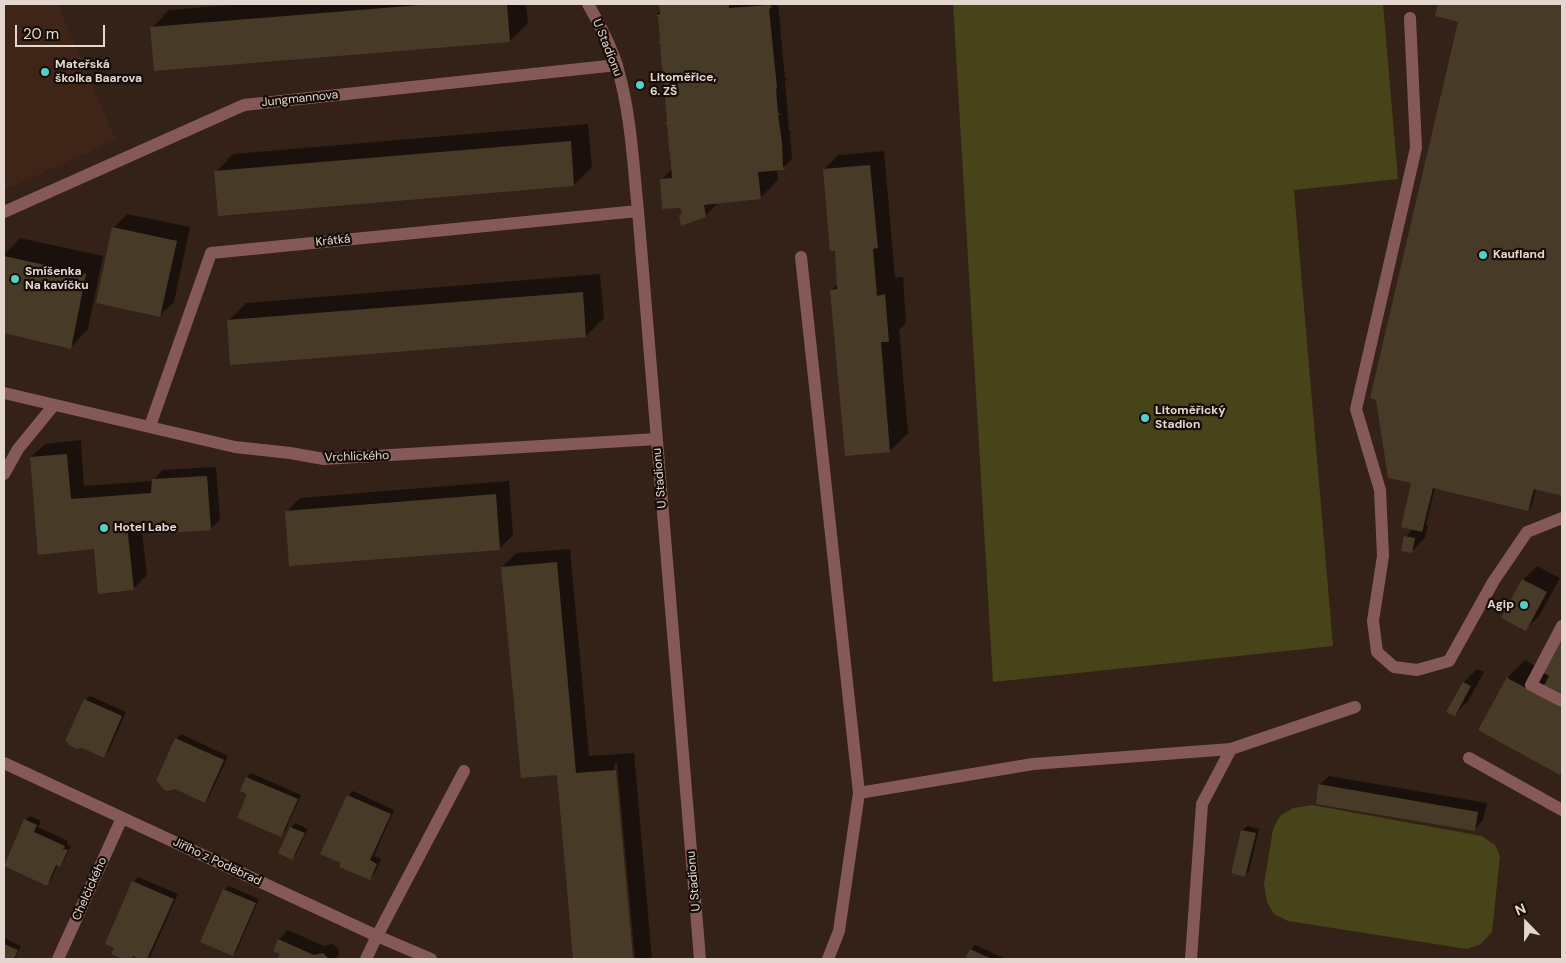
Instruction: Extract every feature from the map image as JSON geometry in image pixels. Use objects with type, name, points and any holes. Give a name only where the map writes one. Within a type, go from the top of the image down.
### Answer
[{"type":"street","name":"U Stadionu","points":[[588,4],[617,65],[628,106],[700,959]]},
{"type":"street","points":[[1410,18],[1416,148],[1356,409],[1380,490],[1384,556],[1373,621],[1377,652],[1394,667],[1409,669],[1417,670],[1449,661],[1493,582],[1527,532],[1562,518]]},
{"type":"street","name":"Jungmannova","points":[[4,212],[244,105],[617,65]]},
{"type":"street","name":"Krátká","points":[[150,426],[211,253],[638,211]]},
{"type":"street","points":[[801,256],[859,793],[839,931],[828,959]]},
{"type":"street","name":"Vrchlického","points":[[4,393],[235,447],[324,459],[657,439]]},
{"type":"street","points":[[4,474],[18,449],[54,405]]},
{"type":"street","points":[[1562,626],[1531,684],[1562,701]]},
{"type":"street","points":[[859,793],[1033,764],[1231,750],[1354,706]]},
{"type":"street","points":[[1191,959],[1202,804],[1231,750]]},
{"type":"street","points":[[1468,758],[1562,810]]},
{"type":"street","name":"Jiřího z Poděbrad","points":[[4,763],[377,936],[431,959]]},
{"type":"street","points":[[366,959],[464,772]]},
{"type":"street","name":"Chelčického","points":[[58,959],[122,818]]},
{"type":"shaded area","name":"Mateřská školka Baarova","points":[[4,4],[58,4],[116,140],[4,190]]},
{"type":"shaded area","name":"Litoměřický Stadion","points":[[953,4],[1383,4],[1398,179],[1294,190],[1333,646],[993,682]]},
{"type":"shaded area","points":[[1312,805],[1482,836],[1495,845],[1500,856],[1492,932],[1481,944],[1467,949],[1288,921],[1274,914],[1267,902],[1264,884],[1273,829],[1280,816],[1293,808]]},
{"type":"building","points":[[433,4],[507,4],[510,42],[154,71],[150,27]]},
{"type":"building","points":[[659,4],[729,4],[729,8],[769,5],[772,7],[769,9],[778,113],[781,114],[778,115],[783,167],[786,168],[783,170],[758,172],[761,199],[704,205],[706,217],[681,226],[679,215],[682,214],[680,208],[662,209],[660,179],[672,178],[667,124],[664,123],[667,122],[665,97],[663,95],[665,95],[660,43],[657,43],[660,41],[658,17],[656,15],[660,14]]},
{"type":"building","name":"Kaufland","points":[[1438,4],[1562,4],[1562,496],[1534,489],[1528,511],[1433,488],[1422,532],[1401,527],[1411,483],[1388,478],[1376,400],[1370,398],[1458,22],[1435,16]]},
{"type":"building","points":[[571,141],[574,186],[218,216],[214,171]]},
{"type":"building","points":[[870,165],[878,248],[873,249],[877,296],[885,294],[889,342],[881,342],[890,452],[845,456],[830,290],[837,289],[835,251],[830,251],[823,169]]},
{"type":"building","points":[[112,227],[177,241],[160,317],[96,303]]},
{"type":"building","points":[[4,256],[86,274],[71,349],[4,333]]},
{"type":"building","points":[[583,292],[586,337],[230,365],[227,320]]},
{"type":"building","points":[[67,454],[71,499],[151,493],[152,479],[207,476],[211,530],[154,534],[153,524],[127,526],[134,590],[98,594],[94,549],[38,555],[30,457]]},
{"type":"building","points":[[496,494],[500,550],[289,566],[285,511]]},
{"type":"building","points":[[1404,536],[1415,538],[1412,553],[1401,551]]},
{"type":"building","points":[[557,562],[576,773],[616,770],[633,959],[573,959],[557,775],[521,778],[501,567]]},
{"type":"building","name":"Agip","points":[[1522,579],[1547,592],[1526,631],[1501,618]]},
{"type":"building","points":[[1562,634],[1562,771],[1560,775],[1478,730],[1507,677],[1539,695],[1549,676],[1542,672]]},
{"type":"building","points":[[1463,682],[1471,686],[1455,716],[1446,712]]},
{"type":"building","points":[[84,699],[122,716],[104,758],[82,748],[77,749],[68,745],[68,742],[65,741]]},
{"type":"building","points":[[175,738],[224,760],[205,803],[175,789],[164,790],[156,781]]},
{"type":"building","points":[[246,777],[298,799],[281,837],[237,818],[247,794],[240,791]]},
{"type":"building","points":[[1318,784],[1478,812],[1475,831],[1316,804]]},
{"type":"building","points":[[347,795],[391,814],[370,860],[377,864],[370,880],[339,867],[341,863],[320,854]]},
{"type":"building","points":[[24,819],[37,825],[34,832],[65,846],[63,849],[68,850],[60,867],[56,865],[47,886],[4,866]]},
{"type":"building","points":[[290,827],[305,833],[292,860],[278,853]]},
{"type":"building","points":[[1241,830],[1256,833],[1245,877],[1231,873]]},
{"type":"building","points":[[132,881],[174,899],[147,959],[139,959],[133,956],[132,959],[122,959],[111,954],[114,948],[105,944]]},
{"type":"building","points":[[223,889],[256,903],[233,956],[200,942]]},
{"type":"building","points":[[278,939],[314,955],[323,953],[329,959],[277,959],[280,954],[273,951]]},
{"type":"building","points":[[4,944],[18,950],[14,959],[4,959]]},
{"type":"building","points":[[970,949],[983,955],[993,959],[965,959]]},
{"type":"place","name":"Mateřská školka Baarova","points":[[45,72]]},
{"type":"place","name":"Litoměřice, 6. ZŠ","points":[[640,85]]},
{"type":"place","name":"Kaufland","points":[[1483,255]]},
{"type":"place","name":"Smíšenka Na kavíčku","points":[[15,279]]},
{"type":"place","name":"Litoměřický Stadion","points":[[1145,418]]},
{"type":"place","name":"Hotel Labe","points":[[104,528]]},
{"type":"place","name":"Agip","points":[[1524,605]]}]
